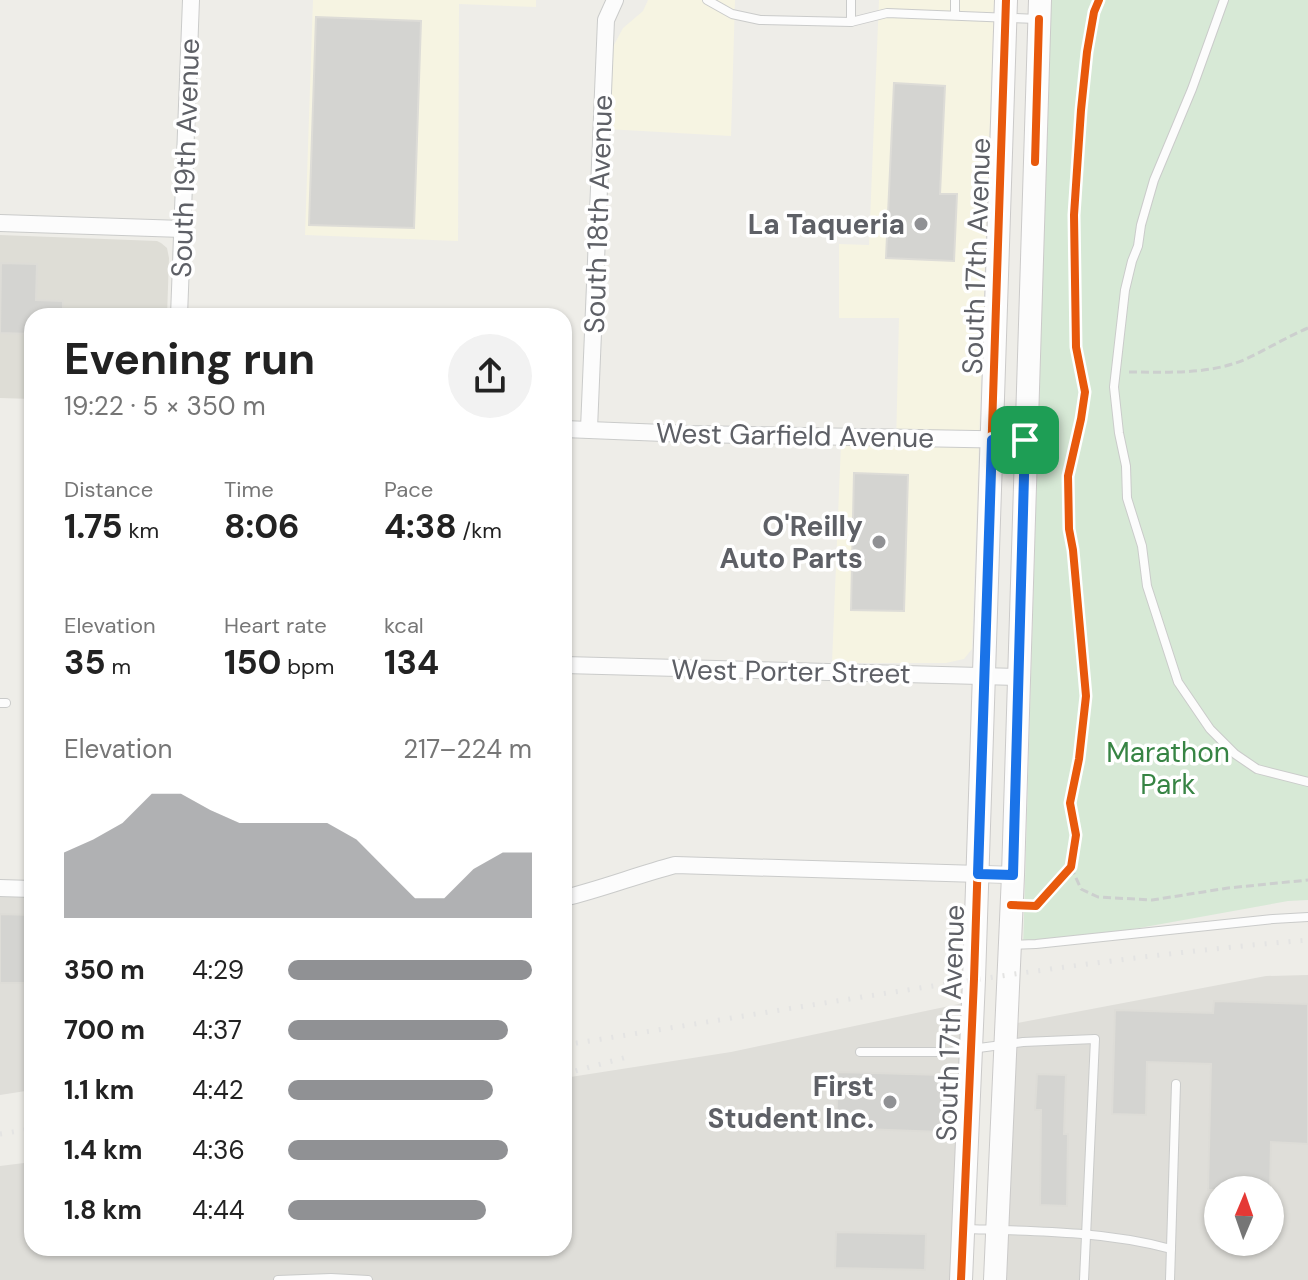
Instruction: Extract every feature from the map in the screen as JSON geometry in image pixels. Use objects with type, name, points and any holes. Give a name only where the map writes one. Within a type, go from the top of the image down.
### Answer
[{"type":"main road","name":"South 17th Avenue","points":[[961,1280],[978,874],[1006,8]]},
{"type":"main road","name":"South 17th Avenue","points":[[995,1280],[1013,875],[1039,9]]},
{"type":"street","name":"South 19th Avenue","points":[[179,308],[191,0]]},
{"type":"street","name":"South 18th Avenue","points":[[589,429],[606,20],[615,0]]},
{"type":"street","points":[[0,223],[183,229]]},
{"type":"street","name":"West Garfield Avenue","points":[[572,429],[1025,440]]},
{"type":"street","name":"West Porter Street","points":[[572,665],[1018,677]]},
{"type":"street","points":[[572,896],[675,865],[1013,875]]},
{"type":"street","points":[[0,888],[24,889]]},
{"type":"lane","points":[[707,0],[732,14],[747,18],[851,22],[887,13],[955,15],[1006,8],[1039,9]]},
{"type":"lane","points":[[851,0],[851,22]]},
{"type":"lane","points":[[955,0],[955,15]]},
{"type":"lane","points":[[1224,0],[1141,225],[1125,290],[1114,387],[1126,466],[1127,498],[1142,546],[1147,586],[1178,682],[1210,729],[1235,754],[1257,769],[1308,782]]},
{"type":"lane","points":[[1010,945],[1308,917]]},
{"type":"lane","points":[[860,1052],[942,1052],[1006,1044],[1095,1039],[1084,1280]]},
{"type":"lane","points":[[1170,1280],[1176,1084]]},
{"type":"lane","points":[[963,1229],[1086,1235],[1171,1249]]},
{"type":"lane","points":[[278,1280],[368,1280]]},
{"type":"path","points":[[1116,371],[1182,373],[1217,367],[1245,359],[1308,328]]},
{"type":"path","points":[[1072,856],[1071,867],[1081,889],[1098,897],[1152,900],[1308,880]]},
{"type":"path","points":[[1062,876],[1071,867]]},
{"type":"shaded area","points":[[313,0],[536,0],[536,7],[459,4],[458,241],[305,235]]},
{"type":"shaded area","points":[[648,0],[735,0],[731,136],[606,129],[607,78],[614,45],[623,28],[643,11]]},
{"type":"shaded area","points":[[879,0],[994,0],[972,649],[964,659],[946,663],[832,663],[841,443],[896,446],[899,318],[839,318],[839,244],[869,245]]},
{"type":"shaded area","points":[[0,235],[157,241],[167,248],[167,308],[24,308],[24,399],[0,398]]},
{"type":"shaded area","points":[[0,888],[24,889],[24,1091],[0,1095]]},
{"type":"shaded area","points":[[1308,975],[1308,1280],[995,1280],[1007,1025],[1266,976]]},
{"type":"shaded area","points":[[973,1001],[961,1280],[0,1280],[0,1166],[24,1163],[24,1256],[572,1256],[572,1077],[731,1052]]},
{"type":"green space","name":"Marathon Park","points":[[1051,0],[1308,0],[1308,900],[1288,901],[1023,949]]},
{"type":"building","points":[[316,17],[421,21],[414,228],[309,225]]},
{"type":"building","points":[[894,83],[945,86],[940,194],[957,194],[954,261],[886,258]]},
{"type":"building","points":[[1,263],[37,264],[36,300],[63,301],[63,308],[24,308],[24,334],[0,333]]},
{"type":"building","name":"O'Reilly Auto Parts","points":[[854,473],[908,475],[904,611],[851,610]]},
{"type":"building","points":[[0,914],[24,915],[24,983],[0,983]]},
{"type":"building","points":[[1214,1001],[1308,1004],[1308,1144],[1271,1142],[1270,1176],[1208,1176],[1211,1064],[1147,1062],[1146,1115],[1112,1114],[1115,1010],[1213,1013]]},
{"type":"building","name":"First Student Inc.","points":[[838,1072],[944,1075],[942,1132],[836,1128]]},
{"type":"building","points":[[1037,1074],[1066,1075],[1064,1134],[1068,1134],[1067,1206],[1040,1205],[1041,1110],[1035,1110]]},
{"type":"building","points":[[836,1232],[926,1234],[925,1270],[835,1268]]},
{"type":"railway","points":[[572,1044],[1028,972],[1308,940]]},
{"type":"railway","points":[[572,1072],[627,1057]]},
{"type":"railway","points":[[0,1134],[24,1130]]},
{"type":"cycle path","points":[[961,1280],[974,979],[1006,0]]},
{"type":"cycle path","points":[[1011,905],[1036,906],[1071,867],[1076,835],[1070,803],[1086,696],[1069,529],[1068,476],[1085,392],[1076,347],[1074,215],[1087,52],[1099,0]]},
{"type":"cycle path","points":[[1035,162],[1039,19]]},
{"type":"place","name":"La Taqueria","points":[[921,224]]},
{"type":"place","name":"O'Reilly Auto Parts","points":[[879,542]]},
{"type":"place","name":"First Student Inc.","points":[[890,1102]]},
{"type":"route","points":[[992,440],[1025,440],[1013,875],[978,874],[992,440]]}]
